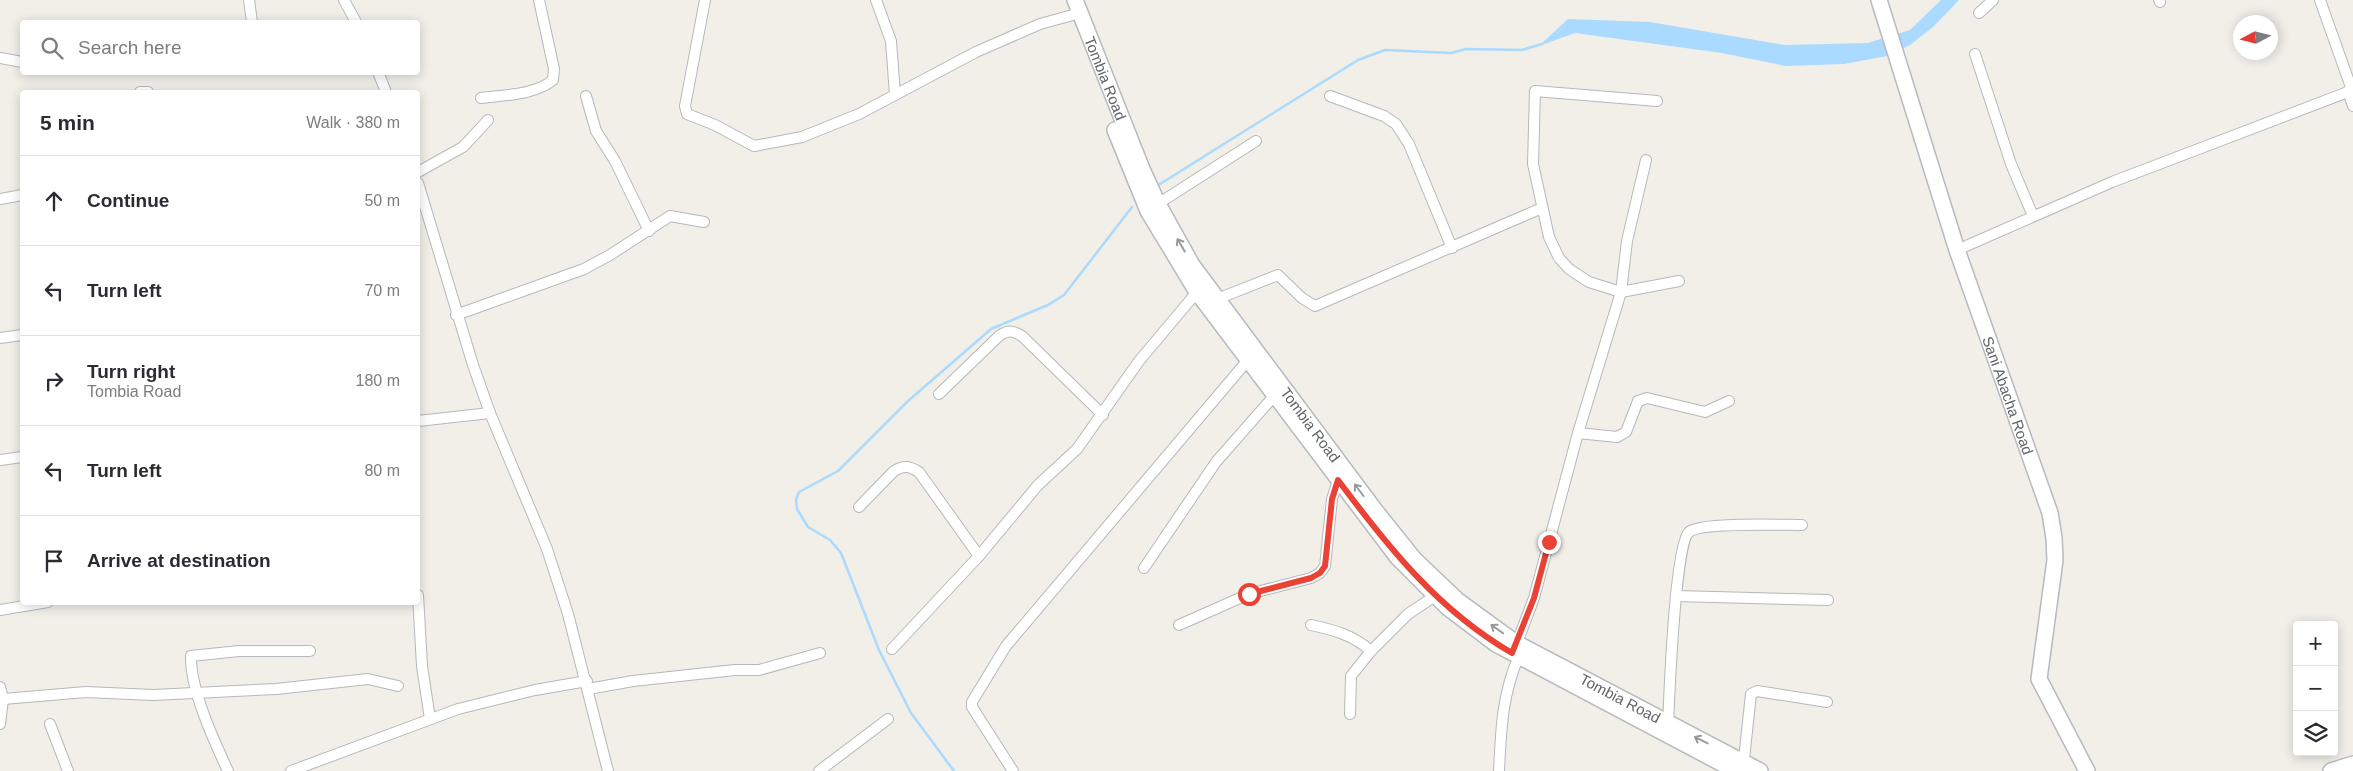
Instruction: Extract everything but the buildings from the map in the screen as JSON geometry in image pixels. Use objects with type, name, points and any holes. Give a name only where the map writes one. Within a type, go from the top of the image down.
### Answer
[{"type":"main road","name":"Tombia Road","points":[[1064,0],[1075,10],[1138,160],[1153,207],[1206,298],[1274,396],[1398,558],[1434,596],[1480,632],[1735,766],[1760,771]]},
{"type":"main road","name":"Sani Abacha Road","points":[[1879,0],[1957,250],[2050,513],[2055,560],[2039,679],[2049,702],[2087,771]]},
{"type":"main road","name":"Tombia Road","points":[[1153,207],[1192,264],[1206,298],[1414,559],[1457,600],[1516,651]]},
{"type":"main road","points":[[2331,771],[2353,764]]},
{"type":"street","points":[[249,0],[252,20]]},
{"type":"street","points":[[344,0],[355,20]]},
{"type":"street","points":[[481,98],[530,90],[553,80],[554,69],[539,0]]},
{"type":"street","points":[[705,0],[685,106],[687,114],[715,125],[754,146],[802,137],[826,129],[896,95],[976,52],[1075,10]]},
{"type":"street","points":[[876,0],[891,41],[896,95]]},
{"type":"street","points":[[1979,13],[1993,0]]},
{"type":"street","points":[[2320,0],[2351,90],[2353,106]]},
{"type":"street","points":[[1975,54],[2011,164],[2033,216]]},
{"type":"street","points":[[0,58],[20,62]]},
{"type":"street","points":[[379,75],[385,90]]},
{"type":"street","points":[[1957,250],[2112,182],[2351,90]]},
{"type":"street","points":[[1657,100],[1536,91],[1533,164],[1549,237],[1559,258],[1569,269],[1589,282],[1621,292],[1679,281]]},
{"type":"street","points":[[586,96],[596,131],[615,161],[649,231]]},
{"type":"street","points":[[1330,96],[1384,116],[1396,124],[1409,144],[1452,248]]},
{"type":"street","points":[[420,171],[463,147],[488,120]]},
{"type":"street","points":[[1153,207],[1256,141]]},
{"type":"street","points":[[1499,771],[1503,708],[1507,688],[1516,651],[1534,598],[1578,433],[1621,292],[1627,241],[1646,160]]},
{"type":"street","points":[[420,194],[456,315],[490,413],[547,548],[568,614],[608,771]]},
{"type":"street","points":[[0,199],[20,195]]},
{"type":"street","points":[[892,649],[979,556],[1038,485],[1077,449],[1103,415],[1139,361],[1206,298],[1278,275],[1302,298],[1315,306],[1542,208]]},
{"type":"street","points":[[456,315],[584,269],[649,231],[670,216],[704,222]]},
{"type":"street","points":[[939,394],[1007,330],[1022,336],[1103,415]]},
{"type":"street","points":[[0,338],[20,334]]},
{"type":"street","points":[[1013,771],[972,706],[972,702],[1006,646],[1248,360]]},
{"type":"street","points":[[1144,568],[1216,462],[1274,396]]},
{"type":"street","points":[[1578,433],[1617,437],[1626,432],[1638,401],[1647,398],[1705,412],[1729,401]]},
{"type":"street","points":[[420,421],[490,413]]},
{"type":"street","points":[[0,460],[20,457]]},
{"type":"street","points":[[860,507],[894,471],[900,467],[910,466],[919,472],[979,556]]},
{"type":"street","points":[[1179,625],[1249,594],[1311,578],[1320,573],[1325,566],[1332,499],[1338,480]]},
{"type":"street","points":[[1668,730],[1676,596],[1684,543],[1688,532],[1696,528],[1726,526],[1802,525]]},
{"type":"street","points":[[1350,714],[1351,676],[1371,651],[1408,614],[1434,596]]},
{"type":"street","points":[[1676,596],[1828,600]]},
{"type":"street","points":[[0,610],[30,605]]},
{"type":"street","points":[[419,605],[422,666],[430,719]]},
{"type":"street","points":[[1311,625],[1336,631],[1358,640],[1371,651]]},
{"type":"street","points":[[228,771],[217,748],[197,692],[191,656],[194,654],[247,651],[310,652]]},
{"type":"street","points":[[291,771],[308,768],[430,719],[496,699],[587,685],[735,670],[759,670],[820,653]]},
{"type":"street","points":[[3,699],[86,692],[153,695],[276,689],[368,679],[398,686]]},
{"type":"street","points":[[0,687],[3,699],[0,724]]},
{"type":"street","points":[[1735,766],[1751,694],[1757,691],[1827,702]]},
{"type":"street","points":[[819,771],[888,719]]},
{"type":"street","points":[[50,724],[68,771]]},
{"type":"water","points":[[1941,0],[1959,0],[1934,26],[1910,45],[1887,56],[1844,64],[1786,66],[1722,53],[1575,33],[1539,46],[1568,19],[1650,22],[1785,45],[1868,43],[1910,30]]},
{"type":"waterway","points":[[1160,184],[1358,60],[1385,50],[1451,53],[1466,49],[1522,50],[1542,44]]},
{"type":"waterway","points":[[954,771],[911,713],[879,650],[841,553],[830,540],[808,527],[797,509],[796,499],[799,492],[838,471],[908,401],[991,329],[1048,305],[1064,295],[1132,207]]},
{"type":"route","points":[[1249,594],[1311,578],[1320,573],[1325,566],[1332,499],[1338,480],[1398,558],[1434,596],[1496,644],[1512,653],[1534,598],[1549,542]]}]
